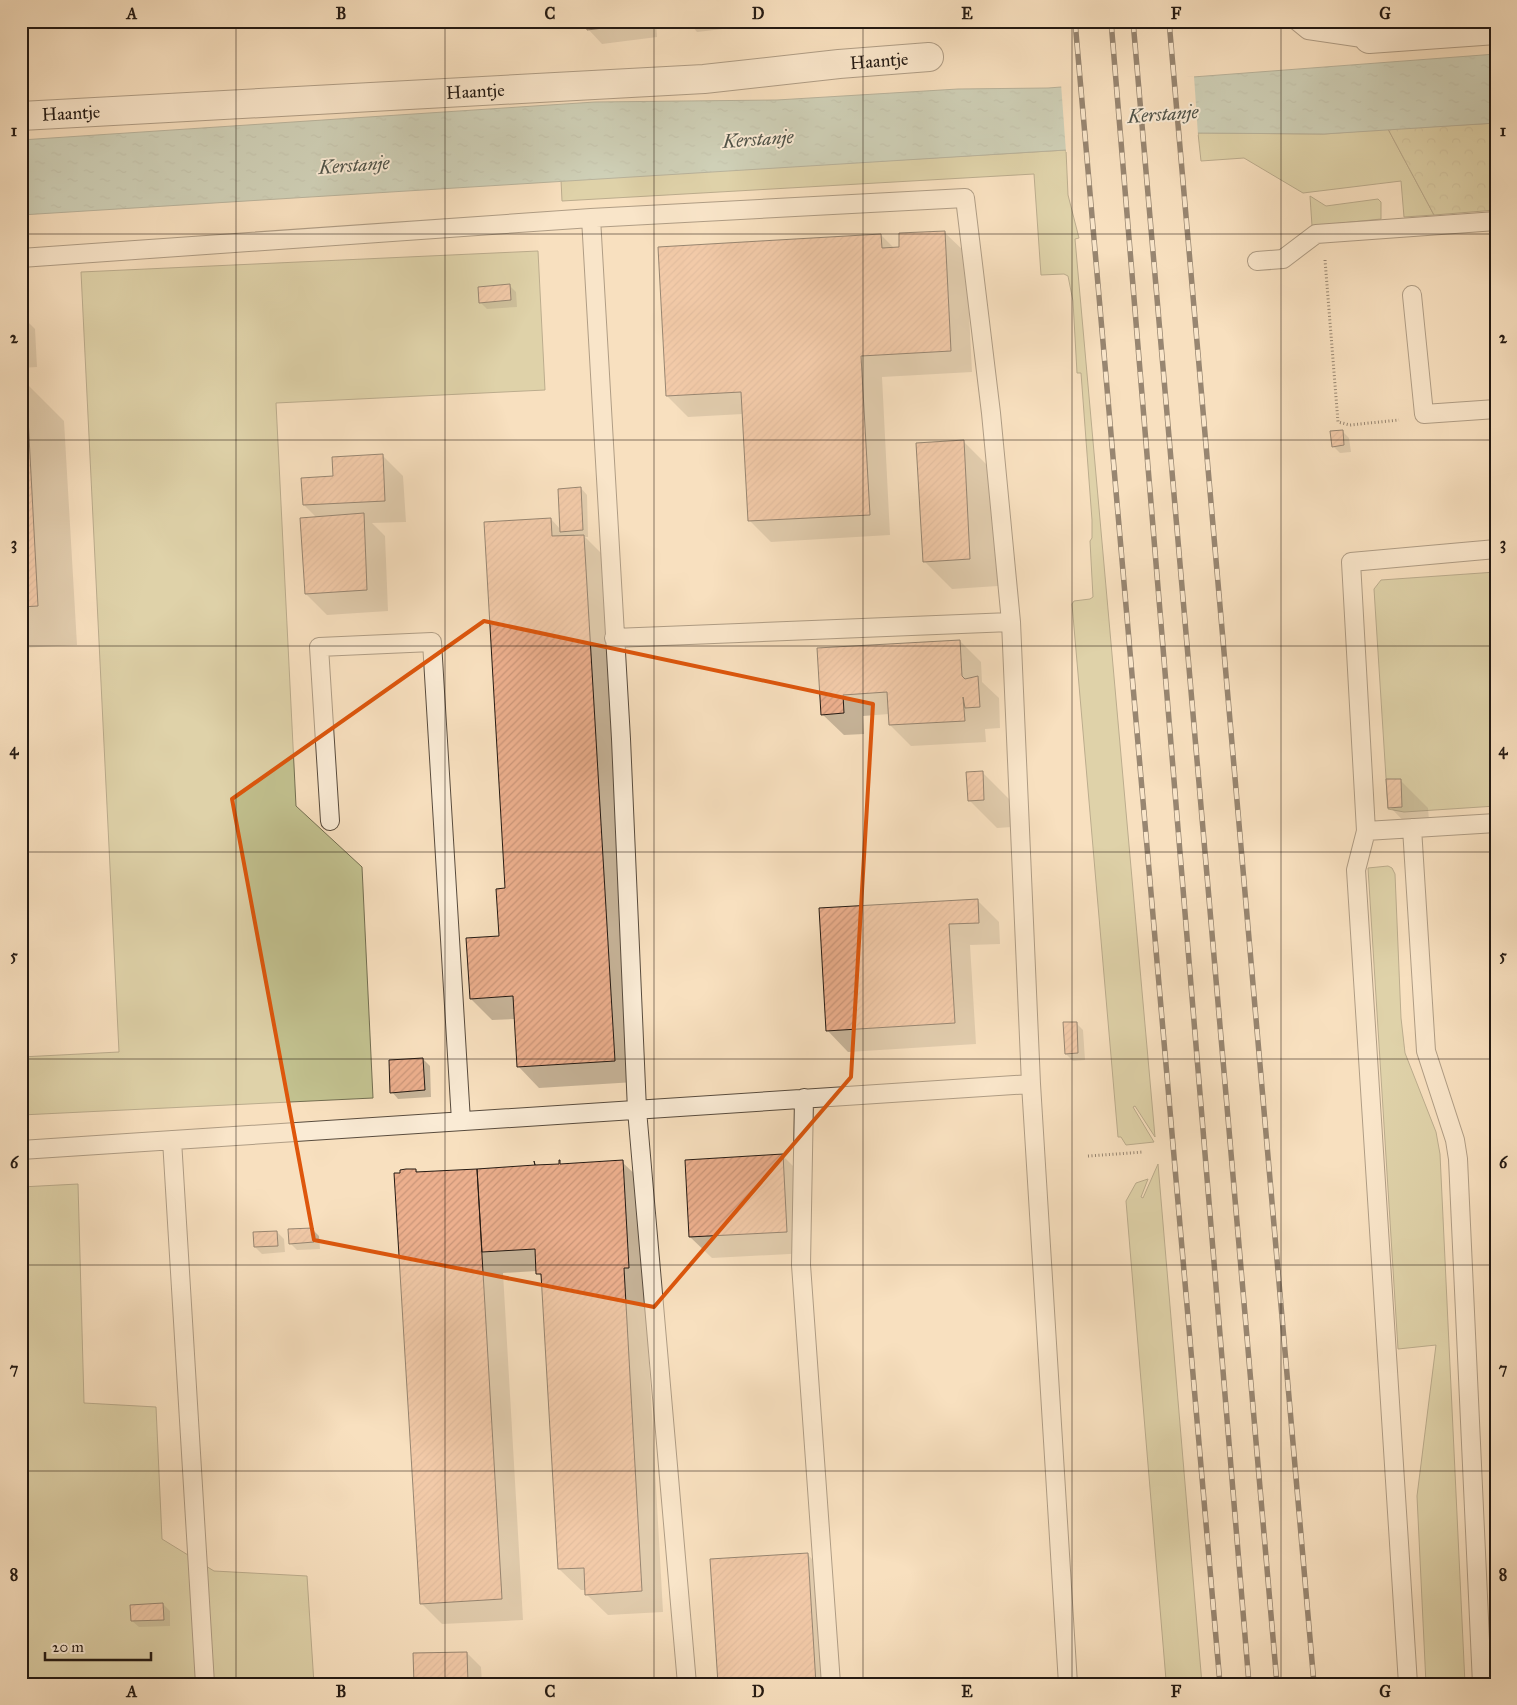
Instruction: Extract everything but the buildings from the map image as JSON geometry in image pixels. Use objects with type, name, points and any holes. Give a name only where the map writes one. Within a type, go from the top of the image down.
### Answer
[{"type":"street","points":[[1368,40],[1496,30]]},
{"type":"street","name":"Haantje","points":[[21,116],[704,79],[830,65],[930,57]]},
{"type":"lane","points":[[1297,21],[1308,30],[1368,40]]},
{"type":"lane","points":[[21,258],[591,218],[965,198],[990,404],[1011,622],[1032,1084],[1068,1684]]},
{"type":"lane","points":[[591,218],[604,424],[637,1110],[687,1684]]},
{"type":"lane","points":[[1257,261],[1283,259],[1316,234],[1496,221]]},
{"type":"lane","points":[[1412,295],[1424,414],[1496,409]]},
{"type":"lane","points":[[1408,1684],[1356,870],[1366,831],[1351,562],[1496,549]]},
{"type":"lane","points":[[614,638],[1011,622]]},
{"type":"lane","points":[[330,820],[319,647],[432,642],[461,1121]]},
{"type":"lane","points":[[1366,831],[1496,823]]},
{"type":"lane","points":[[1412,828],[1426,1051],[1455,1140],[1458,1158],[1482,1684]]},
{"type":"lane","points":[[21,1150],[1032,1084]]},
{"type":"lane","points":[[804,1098],[801,1264],[831,1684]]},
{"type":"lane","points":[[172,1140],[205,1684]]},
{"type":"path","points":[[1323,234],[1338,422],[1350,425],[1388,423]]},
{"type":"path","points":[[1088,1156],[1143,1152]]},
{"type":"highlighted area","points":[[484,621],[873,704],[851,1077],[654,1307],[314,1240],[232,799]]},
{"type":"green space","points":[[1496,123],[1496,210],[1434,215],[1388,129]]},
{"type":"green space","points":[[1388,129],[1434,215],[1404,217],[1401,181],[1303,193],[1244,158],[1201,161],[1198,133],[1324,134]]},
{"type":"green space","points":[[1066,150],[1068,195],[1079,238],[1075,239],[1155,1137],[1135,1106],[1133,1107],[1154,1142],[1126,1145],[1121,1137],[1118,1137],[1072,604],[1074,601],[1093,597],[1090,541],[1092,538],[1092,520],[1081,373],[1077,373],[1073,301],[1068,276],[1064,274],[1041,275],[1034,174],[562,201],[561,180]]},
{"type":"green space","points":[[1310,196],[1326,206],[1378,199],[1381,202],[1381,219],[1312,226]]},
{"type":"green space","points":[[538,251],[545,390],[276,403],[296,806],[362,867],[373,1098],[21,1115],[21,1057],[119,1052],[81,272]]},
{"type":"green space","points":[[1496,572],[1496,806],[1404,812],[1388,809],[1374,589],[1381,580]]},
{"type":"green space","points":[[1388,866],[1392,868],[1395,874],[1401,1018],[1405,1053],[1436,1132],[1440,1154],[1465,1684],[1426,1684],[1417,1496],[1436,1345],[1398,1349],[1368,868]]},
{"type":"green space","points":[[1158,1164],[1202,1684],[1166,1684],[1126,1201],[1136,1183],[1148,1179],[1141,1197],[1143,1198]]},
{"type":"green space","points":[[78,1184],[84,1403],[156,1407],[162,1539],[214,1571],[307,1576],[314,1684],[21,1684],[21,1187]]},
{"type":"water","name":"Kerstanje","points":[[1496,54],[1496,123],[1324,134],[1198,133],[1151,141],[1066,150],[21,215],[21,140],[595,102],[777,100],[958,89],[1048,88]]},
{"type":"pier","points":[[1194,76],[1198,135],[1151,144],[1066,152],[1061,84]]},
{"type":"railway","points":[[1075,21],[1220,1684]]},
{"type":"railway","points":[[1111,21],[1249,1684]]},
{"type":"railway","points":[[1133,21],[1277,1684]]},
{"type":"railway","points":[[1169,21],[1314,1684]]}]
